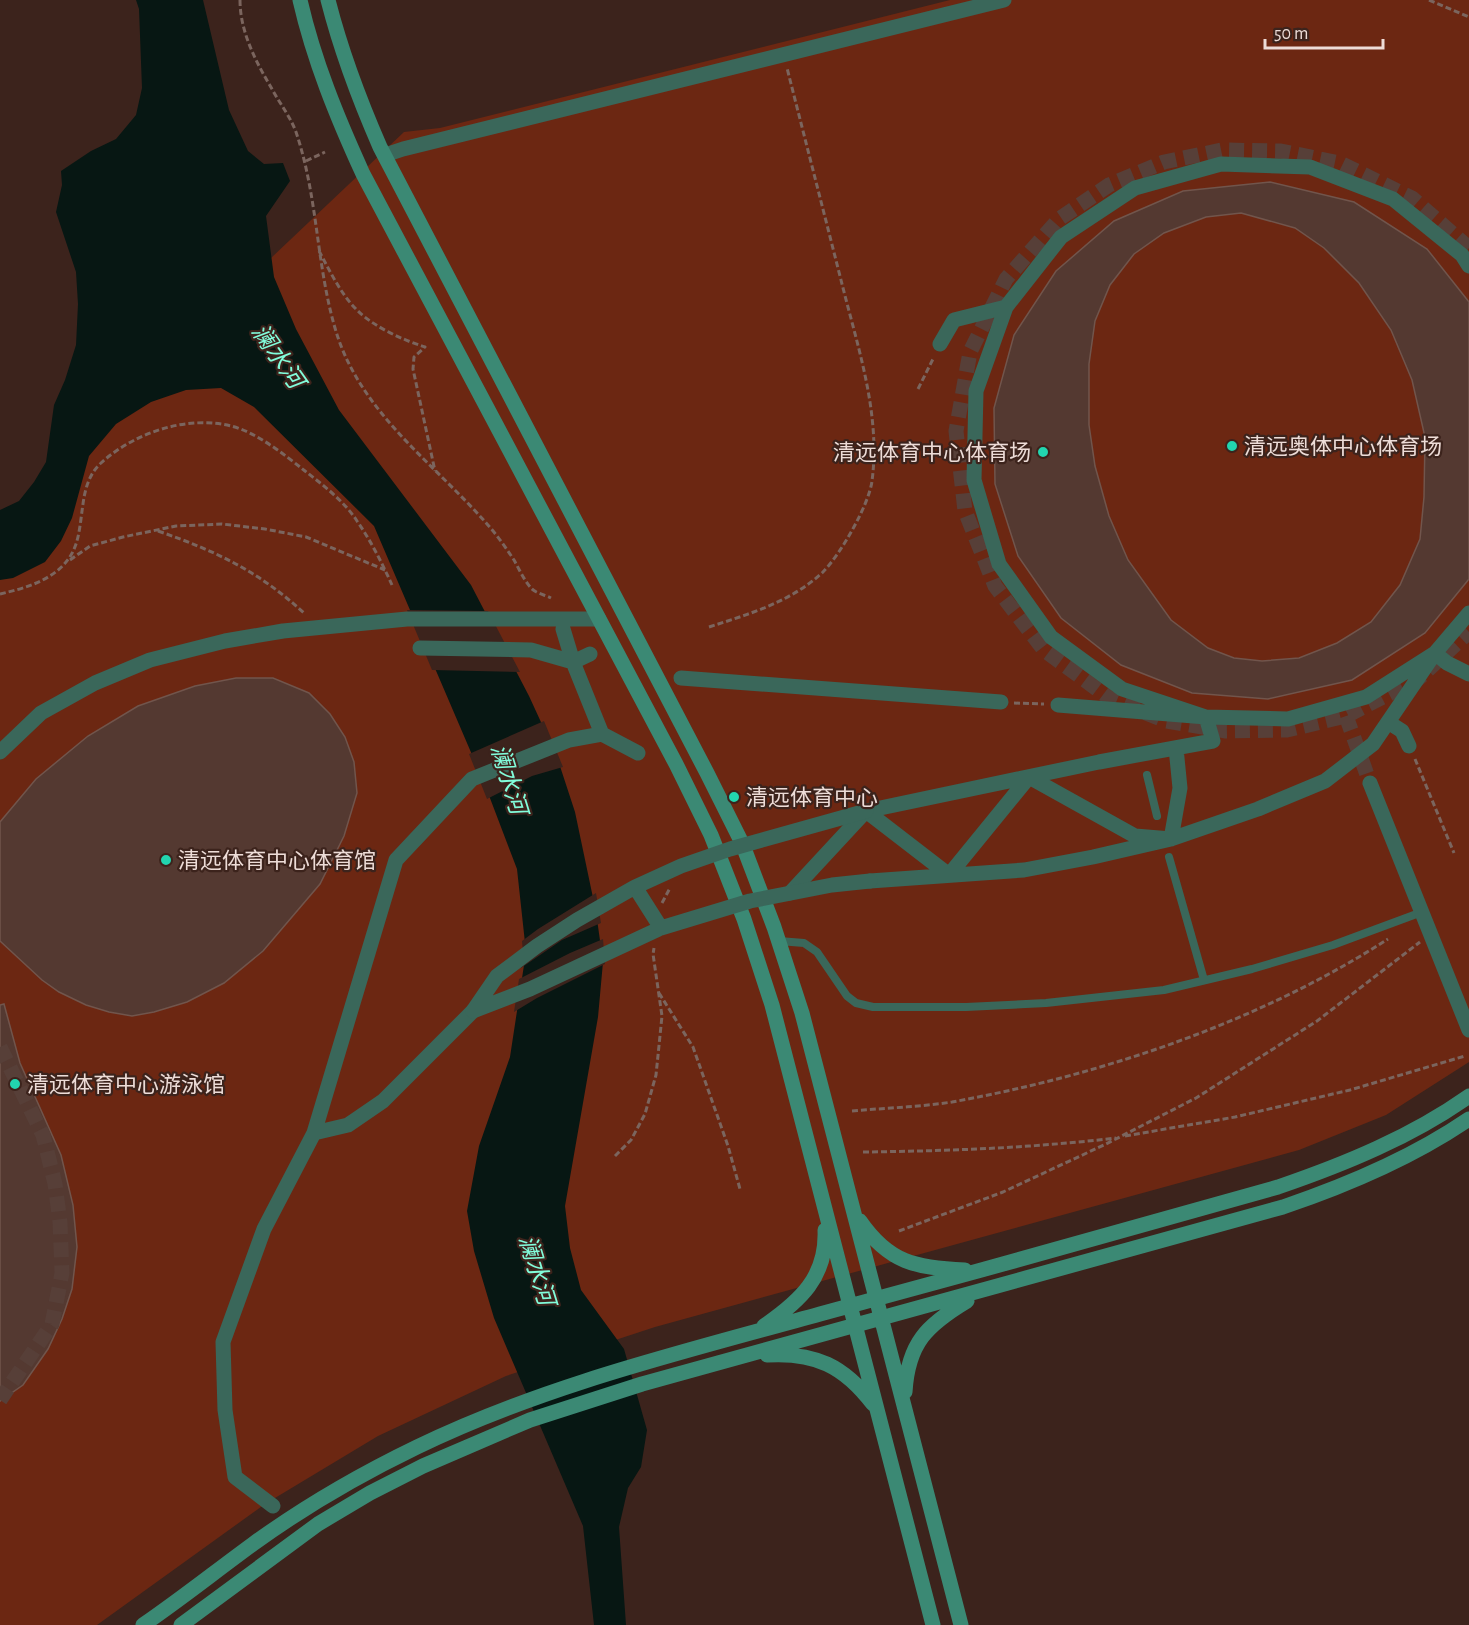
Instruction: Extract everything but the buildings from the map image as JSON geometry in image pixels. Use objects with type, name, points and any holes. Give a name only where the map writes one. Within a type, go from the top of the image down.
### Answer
[{"type":"street","points":[[300,0],[318,66],[335,114],[363,174],[676,764],[711,835],[744,919],[772,1005],[933,1625]]},
{"type":"street","points":[[328,0],[341,47],[361,104],[385,155],[742,843],[779,941],[802,1013],[961,1625]]},
{"type":"street","points":[[385,155],[1004,0]]},
{"type":"street","points":[[1206,717],[1122,689],[1059,643],[1051,637],[999,564],[974,480],[975,424],[976,391],[1006,307],[1061,237],[1135,188],[1221,164],[1310,167],[1393,199],[1462,255],[1469,266]]},
{"type":"street","points":[[940,344],[954,320],[1006,307]]},
{"type":"street","points":[[473,1011],[530,989],[661,928],[750,901],[831,885],[1024,870],[1171,839],[1258,809],[1325,781],[1374,744],[1435,653],[1469,613]]},
{"type":"street","points":[[0,752],[41,713],[95,683],[150,660],[225,641],[283,631],[407,619],[599,619]]},
{"type":"street","points":[[563,629],[573,662],[602,734]]},
{"type":"street","points":[[420,648],[531,650],[573,662],[590,654]]},
{"type":"street","points":[[1058,705],[1206,717],[1288,719],[1366,697],[1435,653]]},
{"type":"street","points":[[1435,653],[1447,663],[1469,674]]},
{"type":"street","points":[[681,678],[1000,702]]},
{"type":"street","points":[[314,1133],[348,1125],[383,1101],[473,1011],[497,976],[577,920],[635,887],[681,866],[730,849],[866,811],[1213,741],[1206,717]]},
{"type":"street","points":[[1388,722],[1402,730],[1409,746]]},
{"type":"street","points":[[273,1506],[235,1477],[225,1410],[223,1342],[264,1229],[314,1133],[396,860],[472,779],[569,740],[602,734],[638,753]]},
{"type":"street","points":[[1171,839],[1180,788],[1176,748]]},
{"type":"street","points":[[1029,777],[1135,836],[1171,839]]},
{"type":"street","points":[[949,875],[1029,777]]},
{"type":"street","points":[[1370,783],[1469,1030]]},
{"type":"street","points":[[866,811],[949,875]]},
{"type":"street","points":[[790,893],[866,811]]},
{"type":"street","points":[[635,887],[661,928]]},
{"type":"street","points":[[143,1625],[254,1543],[348,1483],[418,1446],[525,1400],[638,1364],[1278,1187],[1326,1171],[1371,1152],[1418,1128],[1469,1096]]},
{"type":"street","points":[[180,1625],[318,1524],[370,1493],[423,1466],[530,1420],[642,1384],[1283,1207],[1331,1191],[1376,1172],[1423,1148],[1469,1119]]},
{"type":"street","points":[[755,1332],[790,1308],[818,1273],[826,1242],[824,1206]]},
{"type":"street","points":[[854,1212],[876,1242],[899,1259],[913,1265],[980,1270]]},
{"type":"street","points":[[905,1407],[907,1372],[918,1342],[950,1311],[984,1290]]},
{"type":"street","points":[[743,1357],[773,1355],[799,1357],[835,1366],[850,1377],[877,1410]]},
{"type":"lane","points":[[1147,775],[1157,816]]},
{"type":"lane","points":[[1169,857],[1204,980]]},
{"type":"lane","points":[[779,941],[804,943],[817,952],[847,996],[856,1003],[873,1007],[966,1007],[1046,1003],[1164,990],[1252,969],[1333,945],[1422,912]]},
{"type":"path","points":[[240,0],[240,11],[251,51],[292,120],[306,161],[322,274],[336,331],[353,370],[378,410],[435,472],[487,523],[509,552],[532,589],[551,598]]},
{"type":"path","points":[[1429,0],[1469,17]]},
{"type":"path","points":[[709,627],[769,607],[799,591],[824,571],[843,546],[872,484],[875,451],[867,384],[784,55]]},
{"type":"path","points":[[306,161],[325,152]]},
{"type":"path","points":[[319,249],[339,287],[358,312],[404,340],[424,347],[414,357],[413,369],[435,472]]},
{"type":"path","points":[[918,389],[940,344]]},
{"type":"path","points":[[68,561],[76,544],[86,485],[99,465],[120,448],[154,432],[180,424],[208,423],[233,427],[256,438],[286,456],[327,488],[357,519],[392,585]]},
{"type":"path","points":[[0,594],[48,579],[90,546],[176,526],[222,524],[306,537],[385,570]]},
{"type":"path","points":[[157,530],[202,546],[245,567],[289,599],[310,619]]},
{"type":"path","points":[[1000,702],[1058,705]]},
{"type":"path","points":[[1409,746],[1454,853]]},
{"type":"path","points":[[658,911],[671,886]]},
{"type":"path","points":[[852,1111],[950,1102],[1033,1085],[1140,1054],[1213,1028],[1295,991],[1395,934]]},
{"type":"path","points":[[899,1231],[1003,1192],[1121,1137],[1196,1098],[1317,1021],[1431,934]]},
{"type":"path","points":[[615,1156],[631,1140],[645,1114],[656,1075],[662,1016],[653,954],[654,944]]},
{"type":"path","points":[[658,992],[693,1047],[725,1135],[740,1190]]},
{"type":"path","points":[[863,1152],[960,1151],[1059,1145],[1121,1137],[1235,1118],[1350,1090],[1465,1056]]},
{"type":"shaded area","name":"清远体育中心","points":[[950,0],[1469,0],[1469,1062],[1386,1115],[1299,1150],[655,1327],[506,1376],[378,1436],[265,1504],[97,1625],[0,1625],[0,532],[80,439],[404,132],[440,128]]},
{"type":"water","name":"澜水河","points":[[136,0],[203,0],[229,110],[248,151],[264,164],[283,163],[290,181],[266,216],[274,277],[296,329],[339,410],[471,585],[529,696],[557,757],[575,812],[596,912],[603,962],[598,1017],[565,1206],[570,1248],[581,1290],[624,1349],[647,1430],[641,1467],[628,1488],[619,1527],[626,1625],[594,1625],[583,1526],[494,1318],[474,1251],[467,1211],[479,1146],[510,1057],[526,952],[517,869],[485,785],[374,526],[254,407],[221,388],[186,390],[151,402],[116,424],[89,456],[72,518],[61,541],[45,562],[13,578],[0,580],[0,510],[19,501],[46,462],[54,405],[76,345],[78,304],[76,272],[56,212],[62,185],[61,171],[91,151],[116,139],[136,115],[142,88],[139,9]]},
{"type":"pier","points":[[407,610],[488,611],[520,672],[432,670]]},
{"type":"pier","points":[[544,721],[563,767],[532,776],[487,799],[469,754]]},
{"type":"pier","points":[[596,893],[601,923],[562,940],[521,968],[522,941]]},
{"type":"pier","points":[[603,939],[605,964],[514,1012],[519,979]]},
{"type":"tunnel","points":[[1469,248],[1412,198],[1340,163],[1281,151],[1222,150],[1164,162],[1109,185],[1059,219],[1006,279],[970,352],[956,431],[965,511],[995,586],[1044,650],[1109,698],[1166,721],[1226,731],[1287,730],[1346,716],[1418,679],[1469,632]]},
{"type":"tunnel","points":[[1346,716],[1370,783]]},
{"type":"tunnel","points":[[0,1047],[43,1135],[55,1184],[60,1222],[62,1273],[52,1324],[0,1400]]},
{"type":"place","name":"清远奥体中心体育场","points":[[1232,446]]},
{"type":"place","name":"清远体育中心体育场","points":[[1043,452]]},
{"type":"place","name":"清远体育中心","points":[[734,797]]},
{"type":"place","name":"清远体育中心体育馆","points":[[166,860]]},
{"type":"place","name":"清远体育中心游泳馆","points":[[15,1084]]}]
